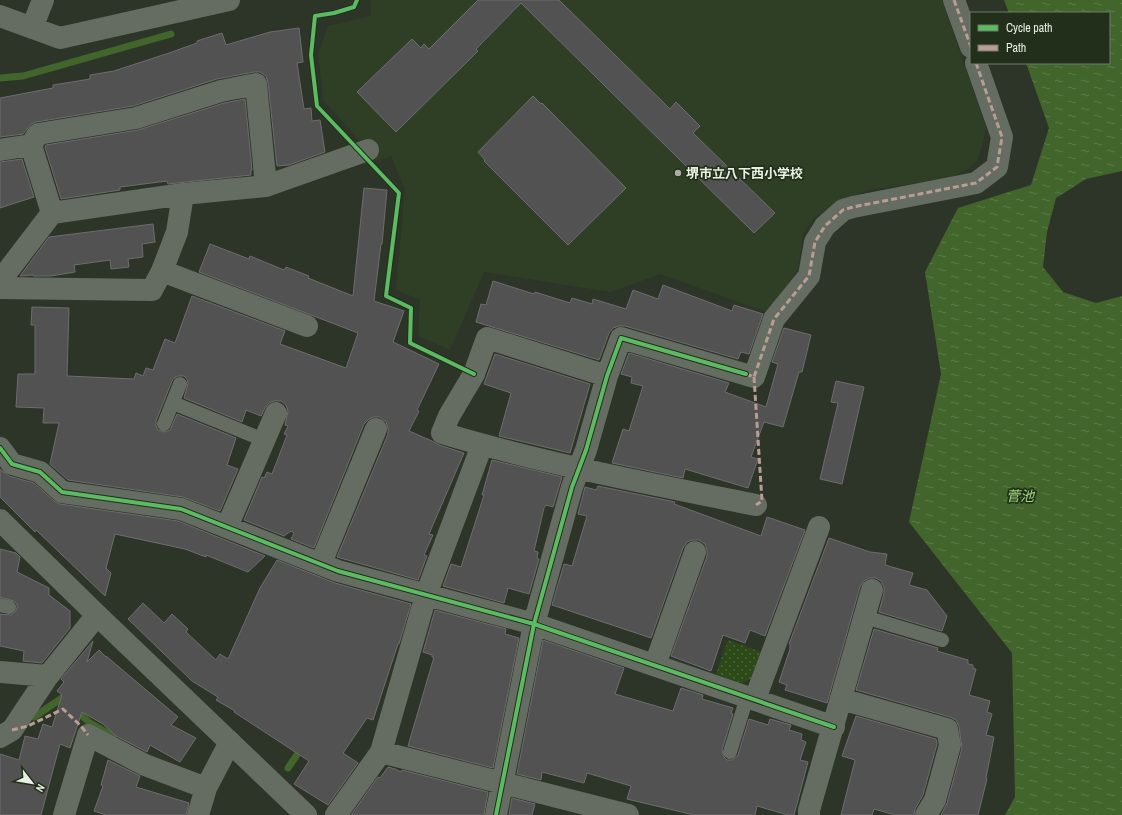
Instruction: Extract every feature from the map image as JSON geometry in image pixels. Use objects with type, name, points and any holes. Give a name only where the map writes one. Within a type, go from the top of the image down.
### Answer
[{"type":"street","points":[[32,28],[43,0]]},
{"type":"street","points":[[0,16],[60,38],[176,6],[229,0]]},
{"type":"street","points":[[954,0],[970,44]]},
{"type":"street","points":[[496,815],[534,624],[572,487],[586,450],[607,376],[621,338],[754,377],[774,319],[809,276],[815,242],[825,226],[843,210],[976,184],[997,167],[1002,137],[976,64]]},
{"type":"street","points":[[0,150],[31,145],[38,134],[136,118],[221,91],[256,84],[266,186]]},
{"type":"street","points":[[31,145],[52,214]]},
{"type":"street","points":[[0,281],[52,214],[184,194],[266,186],[368,150]]},
{"type":"street","points":[[0,288],[152,290],[162,270],[177,232],[184,194]]},
{"type":"street","points":[[162,270],[307,326]]},
{"type":"street","points":[[607,376],[487,338],[474,374],[449,416],[442,433],[482,445],[579,469],[756,505]]},
{"type":"street","points":[[227,527],[276,413]]},
{"type":"street","points":[[321,564],[376,429]]},
{"type":"street","points":[[336,815],[381,752],[426,595],[482,445]]},
{"type":"street","points":[[0,448],[12,464],[40,472],[62,492],[181,509],[338,571],[534,624],[834,727]]},
{"type":"street","points":[[0,520],[306,815]]},
{"type":"street","points":[[751,698],[819,526]]},
{"type":"street","points":[[655,665],[695,552]]},
{"type":"street","points":[[809,815],[809,810],[872,590]]},
{"type":"street","points":[[0,737],[12,730],[48,676],[97,615]]},
{"type":"street","points":[[0,672],[48,676]]},
{"type":"street","points":[[841,699],[947,729],[950,745],[935,800],[926,815]]},
{"type":"street","points":[[64,815],[88,735],[145,766],[206,788]]},
{"type":"street","points":[[198,815],[206,788],[230,742]]},
{"type":"street","points":[[381,752],[628,815]]},
{"type":"lane","points":[[164,424],[180,384]]},
{"type":"lane","points":[[173,403],[264,440]]},
{"type":"lane","points":[[864,617],[942,640]]},
{"type":"lane","points":[[730,752],[751,698]]},
{"type":"shaded area","name":"堺市立八下西小学校","points":[[370,0],[942,0],[986,127],[983,143],[978,159],[968,169],[949,178],[869,190],[837,202],[815,217],[803,234],[798,269],[767,312],[660,274],[611,292],[484,272],[450,350],[418,336],[420,300],[396,290],[405,189],[391,156],[378,161],[323,100],[318,55],[328,26],[371,16]]},
{"type":"shaded area","points":[[728,640],[761,652],[751,679],[741,683],[716,674]]},
{"type":"water","name":"菅池","points":[[1004,0],[1122,0],[1122,171],[1086,179],[1056,198],[1047,232],[1043,267],[1063,292],[1096,303],[1122,296],[1122,815],[1005,815],[1015,797],[1012,653],[909,522],[941,374],[925,272],[958,208],[1031,185],[1049,128],[1026,64],[1110,64],[1110,12],[1009,12]]},
{"type":"building","points":[[478,0],[559,0],[670,109],[676,102],[700,126],[693,133],[775,213],[754,233],[521,3],[476,49],[478,51],[396,132],[357,92],[412,39],[421,48],[424,44],[429,49]]},
{"type":"building","points":[[299,28],[303,62],[297,63],[304,109],[311,108],[312,121],[320,120],[325,152],[289,165],[277,166],[268,83],[266,76],[260,72],[217,79],[133,106],[36,122],[31,124],[23,134],[0,137],[0,98],[53,88],[53,85],[90,79],[90,75],[114,71],[169,53],[197,43],[197,41],[222,33],[226,45],[270,32]]},
{"type":"building","points":[[533,96],[541,104],[542,103],[626,188],[568,245],[484,161],[485,160],[478,152]]},
{"type":"building","points":[[245,99],[252,170],[251,175],[168,184],[167,181],[120,187],[120,190],[61,199],[45,147],[46,145],[138,130],[224,103]]},
{"type":"building","points":[[22,159],[34,197],[0,208],[0,162]]},
{"type":"building","points":[[364,188],[387,190],[382,244],[374,301],[404,311],[393,342],[439,364],[417,410],[419,411],[409,431],[439,445],[464,453],[429,534],[433,535],[424,555],[427,556],[418,580],[337,557],[388,434],[386,422],[380,417],[369,419],[364,424],[314,548],[291,539],[294,533],[291,531],[284,536],[244,520],[262,477],[264,478],[267,472],[272,474],[287,435],[284,434],[288,426],[285,425],[288,411],[286,405],[281,401],[269,403],[261,416],[246,410],[242,422],[184,398],[188,383],[184,376],[178,376],[172,381],[156,421],[158,430],[165,432],[170,430],[177,414],[236,438],[227,465],[238,469],[220,511],[183,497],[68,480],[50,464],[59,423],[43,423],[44,408],[16,407],[18,374],[35,374],[35,325],[31,325],[32,307],[69,308],[67,376],[134,379],[136,373],[143,376],[146,368],[153,370],[165,339],[175,343],[192,296],[285,331],[280,344],[346,368],[358,333],[199,272],[210,244],[249,259],[250,256],[284,270],[286,267],[309,276],[308,278],[353,296]]},
{"type":"building","points":[[153,224],[155,242],[142,244],[143,257],[128,259],[129,267],[111,269],[110,260],[74,265],[75,272],[51,276],[20,276],[49,237]]},
{"type":"building","points":[[493,281],[534,294],[535,292],[570,303],[572,298],[592,304],[593,299],[626,309],[633,290],[658,299],[663,285],[732,311],[734,305],[763,314],[749,354],[741,352],[738,359],[625,326],[619,326],[613,328],[609,333],[599,360],[476,322],[481,304],[486,305]]},
{"type":"building","points":[[784,328],[811,335],[802,372],[799,372],[783,427],[764,422],[751,457],[758,459],[748,488],[685,469],[683,478],[612,463],[623,429],[629,431],[643,386],[631,383],[632,377],[621,374],[629,353],[729,383],[725,392],[766,407],[778,364],[772,362]]},
{"type":"building","points":[[495,354],[590,384],[570,453],[499,436],[511,393],[484,384]]},
{"type":"building","points":[[836,381],[864,387],[842,484],[820,479],[838,403],[831,402]]},
{"type":"building","points":[[492,460],[562,477],[553,507],[546,505],[544,508],[534,551],[538,552],[537,558],[539,559],[529,594],[508,588],[504,603],[443,586],[451,564],[461,567],[484,495],[482,495]]},
{"type":"building","points":[[0,469],[9,476],[34,483],[54,501],[60,504],[178,521],[265,556],[248,572],[206,555],[206,557],[185,549],[115,534],[106,568],[111,573],[105,596],[36,530],[35,532],[0,497]]},
{"type":"building","points":[[598,486],[675,502],[674,504],[761,536],[767,517],[805,530],[765,636],[750,630],[745,643],[723,635],[711,671],[671,656],[707,556],[705,544],[699,540],[687,542],[683,548],[651,638],[552,605],[564,564],[572,566],[587,516],[578,514],[585,487],[596,490]]},
{"type":"building","points":[[829,538],[870,552],[887,554],[885,565],[913,573],[909,585],[927,590],[947,616],[942,631],[879,612],[884,587],[881,581],[876,578],[869,578],[864,581],[860,587],[827,703],[785,690],[787,685],[779,682],[790,649],[789,644]]},
{"type":"building","points":[[0,549],[16,553],[20,557],[17,572],[49,588],[49,595],[70,611],[70,628],[42,663],[23,661],[24,651],[0,646],[0,614],[11,615],[15,612],[17,604],[14,601],[0,597]]},
{"type":"building","points":[[277,560],[335,583],[411,604],[373,720],[367,718],[343,753],[358,763],[328,805],[294,784],[309,761],[234,712],[235,711],[216,700],[218,697],[192,681],[128,619],[143,603],[164,623],[172,614],[188,629],[186,632],[216,660],[220,654],[228,659],[260,588]]},
{"type":"building","points":[[435,610],[506,629],[505,634],[519,638],[493,768],[408,746],[434,657],[423,652]]},
{"type":"building","points":[[874,629],[938,648],[937,651],[968,660],[968,664],[973,665],[973,668],[976,669],[969,695],[990,701],[987,712],[992,714],[986,735],[994,737],[987,779],[978,815],[941,815],[947,803],[962,748],[959,727],[956,720],[856,690]]},
{"type":"building","points":[[543,640],[624,668],[615,694],[673,711],[681,688],[703,695],[702,699],[733,708],[731,713],[733,714],[722,750],[724,757],[727,760],[732,760],[738,755],[749,719],[768,725],[770,719],[791,725],[789,730],[802,734],[801,740],[806,742],[800,760],[808,762],[794,815],[788,815],[757,806],[755,815],[694,815],[627,799],[631,786],[587,773],[584,783],[542,772],[541,780],[517,774]]},
{"type":"building","points":[[93,641],[87,662],[99,650],[178,717],[171,725],[196,738],[180,762],[150,745],[147,752],[116,736],[103,724],[82,712],[70,748],[60,744],[41,815],[0,815],[0,754],[19,760],[25,736],[38,739],[43,724],[52,727],[62,695],[57,691],[64,682],[61,679]]},
{"type":"building","points":[[856,716],[936,739],[937,744],[923,795],[915,809],[914,815],[895,815],[874,809],[872,815],[841,815],[855,760],[842,756]]},
{"type":"building","points":[[108,760],[140,776],[136,787],[189,803],[186,815],[106,815],[94,811],[103,786],[101,785]]},
{"type":"building","points":[[388,767],[401,772],[402,770],[488,792],[484,815],[351,815],[378,777],[380,778]]},
{"type":"building","points":[[512,798],[535,804],[532,815],[509,815]]},
{"type":"waterway","points":[[0,78],[23,76],[171,34]]},
{"type":"waterway","points":[[34,717],[62,698],[90,723],[113,736]]},
{"type":"waterway","points":[[288,768],[303,746]]},
{"type":"marked path","points":[[954,0],[970,44]]},
{"type":"marked path","points":[[746,374],[754,377],[774,319],[809,276],[815,242],[825,226],[843,210],[976,183],[997,167],[1002,137],[976,64]]},
{"type":"marked path","points":[[754,377],[762,501],[756,505]]},
{"type":"marked path","points":[[12,730],[28,726],[63,709],[88,735]]},
{"type":"cycle path","points":[[357,0],[354,7],[334,13],[315,16],[311,55],[317,106],[399,193],[386,296],[411,308],[410,343],[474,374]]},
{"type":"cycle path","points":[[496,815],[534,624],[572,487],[586,450],[607,376],[621,338],[746,374]]},
{"type":"cycle path","points":[[0,448],[12,464],[40,472],[62,492],[181,509],[338,571],[534,624],[834,727]]},
{"type":"place","name":"堺市立八下西小学校","points":[[678,173]]}]
